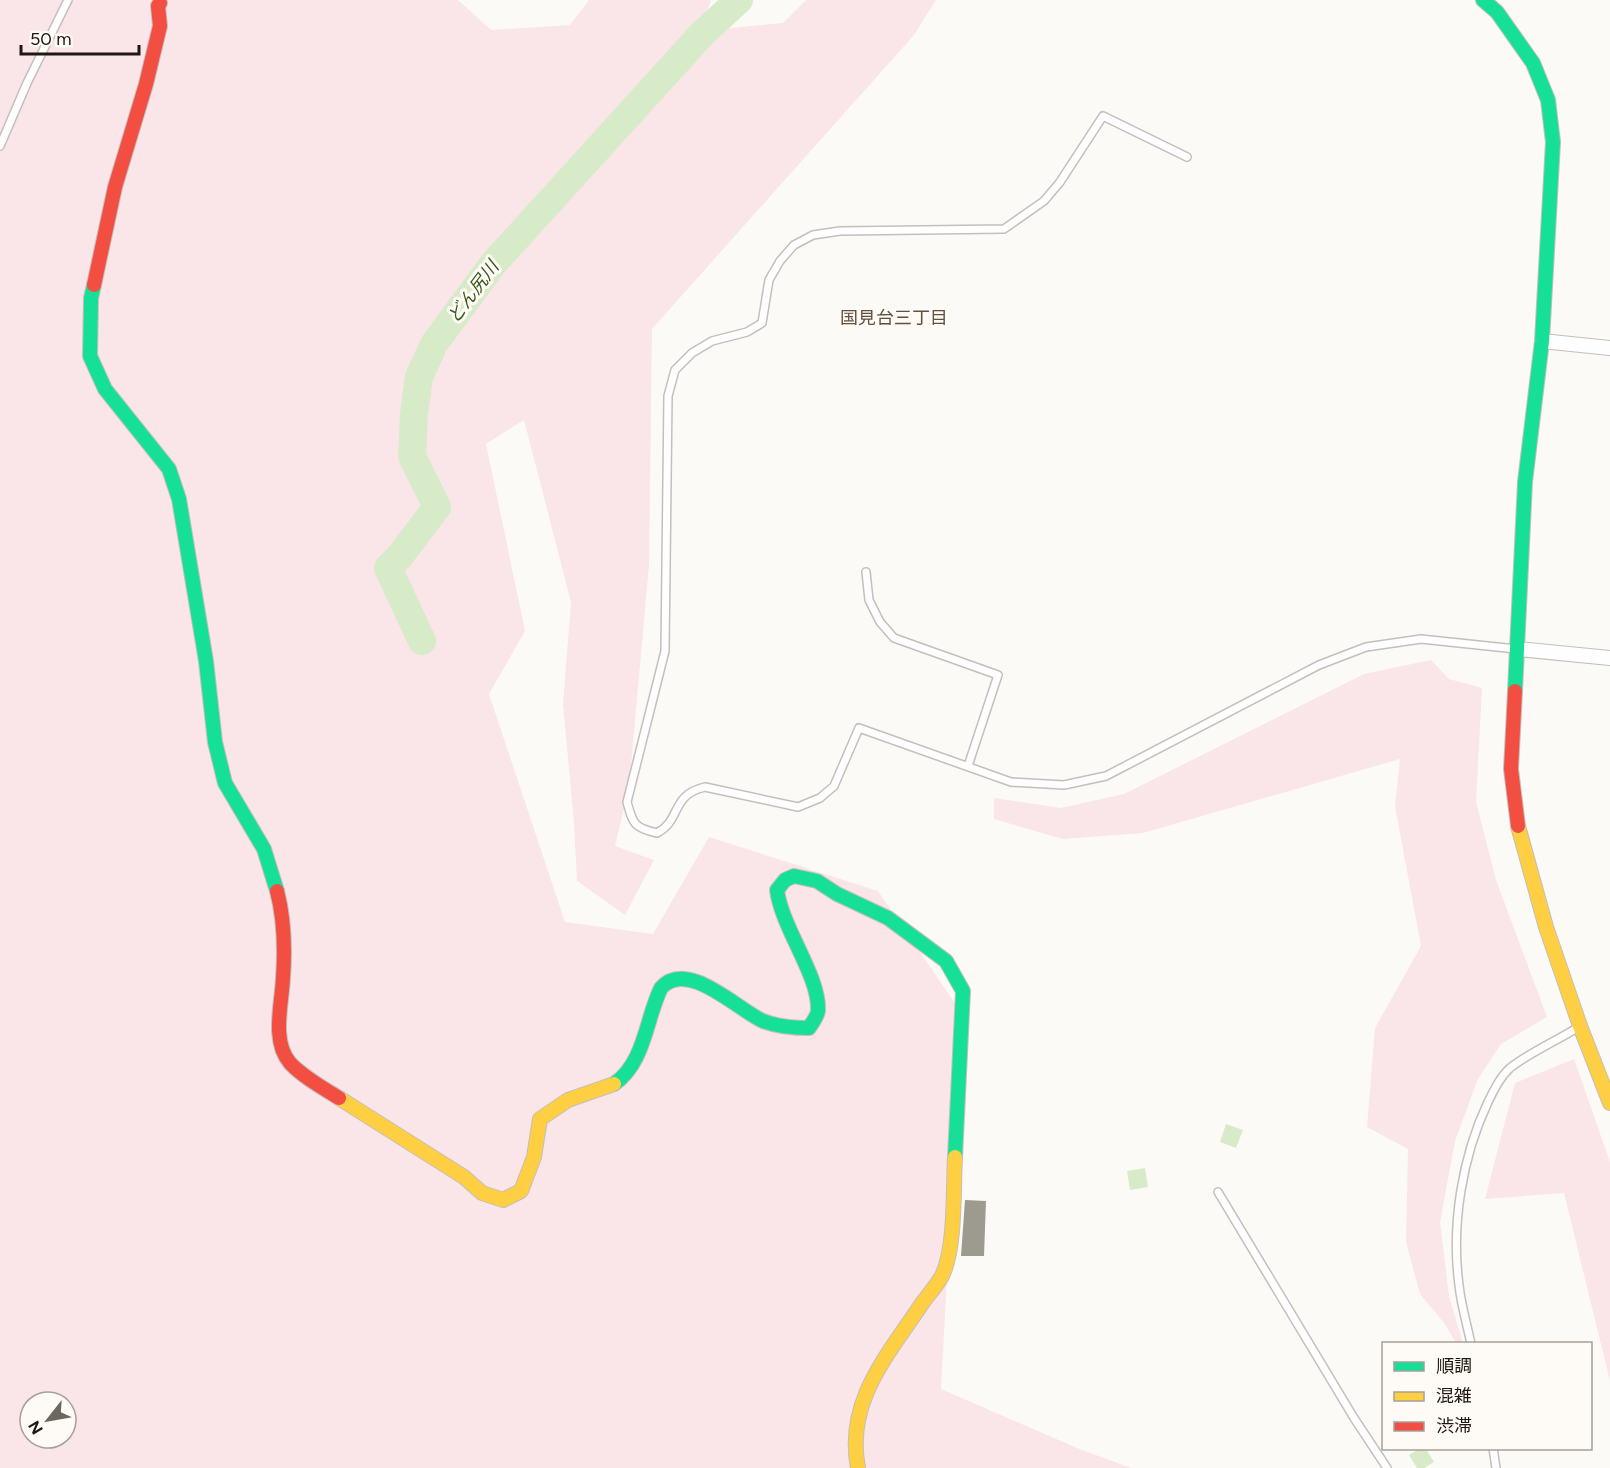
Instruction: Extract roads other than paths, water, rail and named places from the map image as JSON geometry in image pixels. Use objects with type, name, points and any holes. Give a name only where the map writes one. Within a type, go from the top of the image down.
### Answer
[{"type":"street","points":[[1483,0],[1497,12],[1533,63],[1548,100],[1553,142],[1542,341],[1525,482],[1511,769],[1518,829],[1546,927],[1580,1026],[1610,1102]]},
{"type":"street","points":[[159,2],[159,26],[146,84],[115,187],[91,298],[90,356],[105,389],[169,469],[179,499],[206,661],[215,742],[225,783],[264,849],[278,894],[283,931],[283,980],[278,1015],[280,1040],[290,1062],[314,1082],[464,1177],[482,1193],[503,1200],[521,1191],[534,1157],[540,1119],[556,1106],[578,1096],[601,1091],[624,1077],[636,1054],[661,987],[671,980],[685,978],[703,985],[748,1014],[779,1027],[809,1028],[818,1013],[814,986],[778,906],[777,890],[785,879],[794,876],[817,881],[837,894],[888,918],[946,961],[963,991],[963,1020],[950,1249],[942,1275],[873,1377],[860,1407],[854,1447],[858,1468]]},
{"type":"street","points":[[1542,341],[1610,348]]},
{"type":"street","points":[[1518,649],[1610,658]]},
{"type":"lane","points":[[0,146],[27,83],[68,0]]},
{"type":"lane","points":[[1187,157],[1103,116],[1060,182],[1044,201],[1004,229],[840,231],[813,235],[794,245],[780,261],[769,280],[762,323],[747,332],[712,340],[692,353],[675,370],[668,396],[665,651],[627,802],[631,818],[640,829],[657,833],[667,828],[680,801],[691,790],[705,787],[798,807],[820,798],[834,786],[859,728],[1011,782],[1064,785],[1106,776],[1319,665],[1366,647],[1421,639],[1518,649]]},
{"type":"lane","points":[[866,572],[869,600],[880,622],[894,638],[998,675],[968,766]]},
{"type":"lane","points":[[1472,1342],[1459,1286],[1457,1247],[1460,1198],[1480,1119],[1496,1085],[1510,1068],[1580,1026]]},
{"type":"lane","points":[[1218,1192],[1354,1418],[1387,1468]]},
{"type":"lane","points":[[1493,1450],[1496,1468]]},
{"type":"waterway","name":"どん尻川","points":[[422,641],[388,568],[400,556],[437,507],[412,456],[419,377],[434,344],[493,264],[702,34],[739,0]]},
{"type":"district","name":"国見台三丁目","points":[[894,318]]}]
